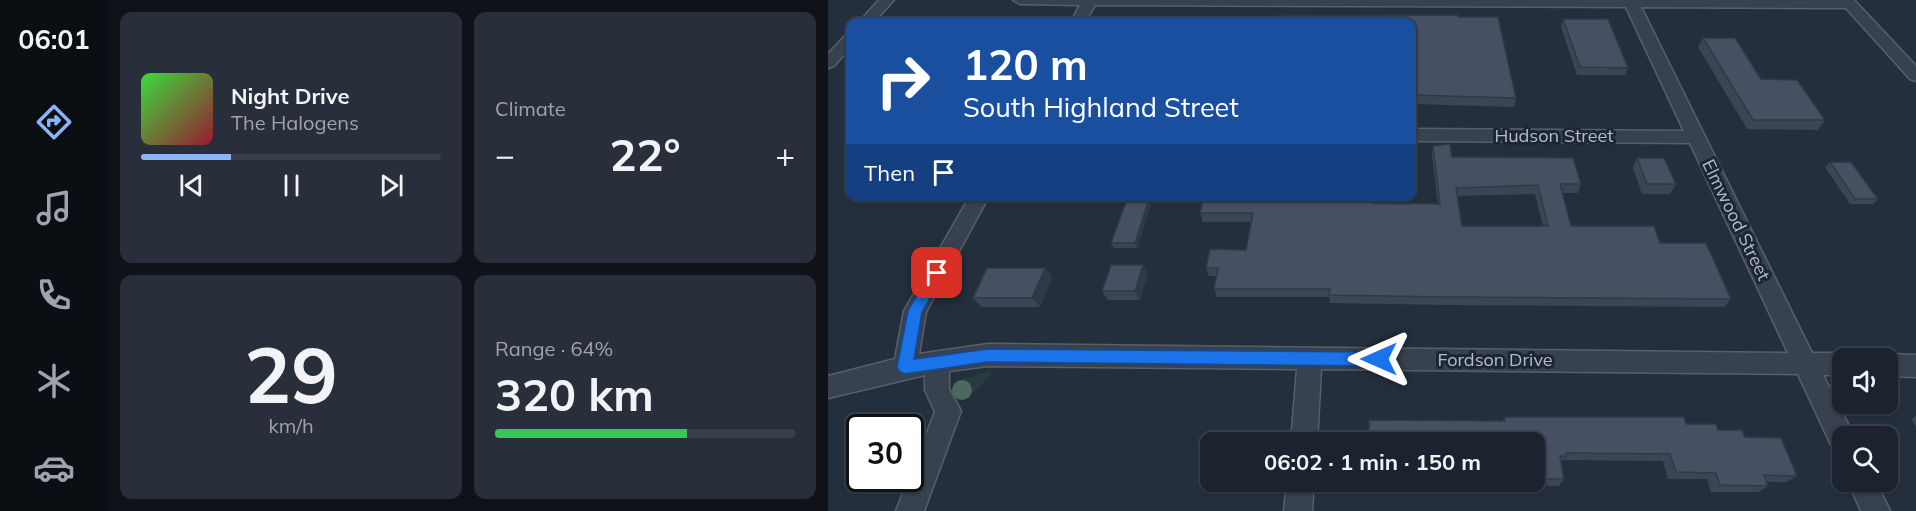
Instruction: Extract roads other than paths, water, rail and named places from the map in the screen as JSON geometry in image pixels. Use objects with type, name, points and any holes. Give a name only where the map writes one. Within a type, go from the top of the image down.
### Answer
[{"type":"street","points":[[870,18],[887,0]]},
{"type":"street","points":[[1020,0],[1848,2],[1916,76]]},
{"type":"street","points":[[1080,18],[1090,0]]},
{"type":"street","name":"Elmwood Street","points":[[1631,2],[1835,426]]},
{"type":"street","points":[[828,63],[846,43]]},
{"type":"street","name":"Hudson Street","points":[[1416,135],[1696,137]]},
{"type":"street","points":[[905,367],[915,311],[977,201]]},
{"type":"street","name":"Fordson Drive","points":[[828,387],[905,367],[988,356],[1832,364]]},
{"type":"street","points":[[1305,432],[1310,358]]},
{"type":"street","points":[[910,511],[948,411],[937,390],[937,362]]},
{"type":"street","points":[[1898,365],[1916,366]]},
{"type":"street","points":[[1298,511],[1300,492]]},
{"type":"street","points":[[1867,492],[1876,511]]}]
